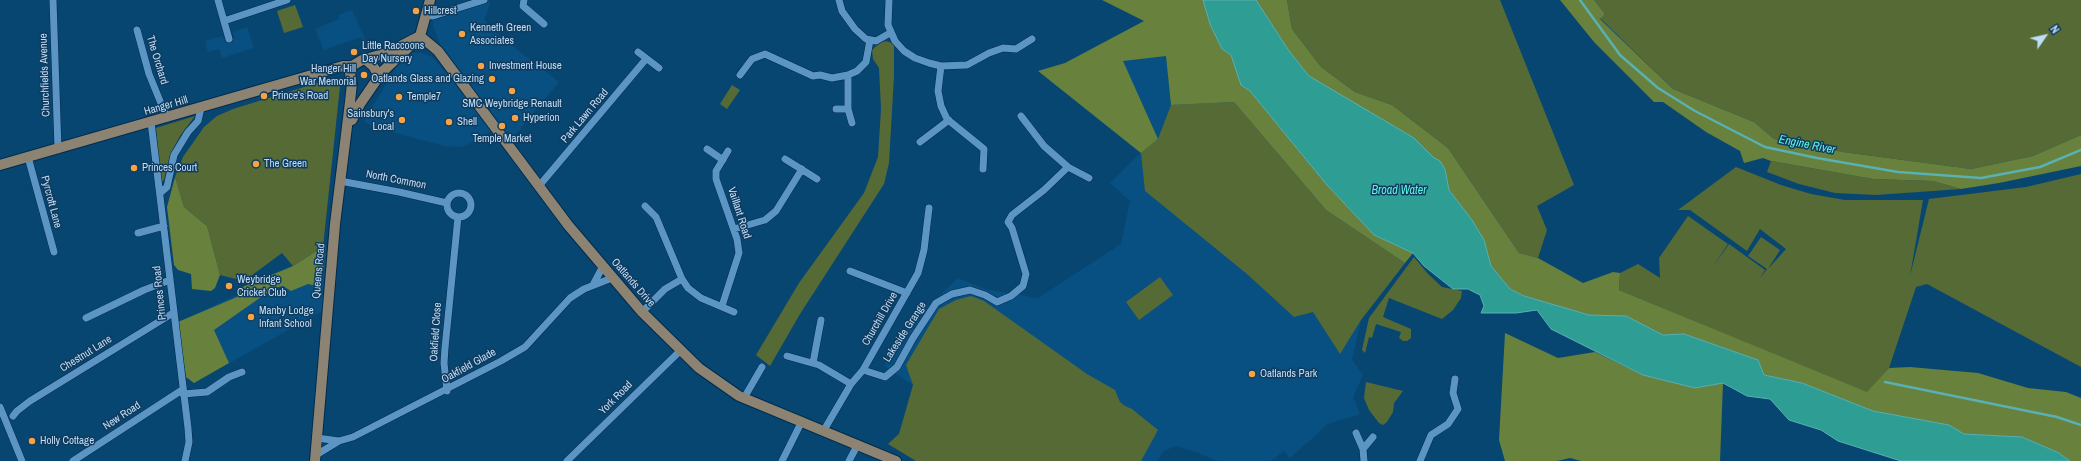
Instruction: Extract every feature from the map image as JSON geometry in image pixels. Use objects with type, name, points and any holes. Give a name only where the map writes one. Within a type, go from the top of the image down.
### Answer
[{"type":"main road","points":[[420,36],[430,0]]},
{"type":"main road","name":"Hanger Hill","points":[[0,165],[338,69],[351,74],[365,59],[387,53],[420,36]]},
{"type":"main road","name":"Queens Road","points":[[347,130],[356,110],[379,76],[420,36]]},
{"type":"main road","name":"Oatlands Drive","points":[[420,36],[438,51],[539,186],[612,278],[642,312],[707,375],[731,392],[744,398],[896,461]]},
{"type":"main road","points":[[365,59],[373,66],[379,76]]},
{"type":"main road","points":[[351,74],[358,88],[370,89]]},
{"type":"main road","name":"Queens Road","points":[[316,458],[340,181],[347,130],[351,74]]},
{"type":"street","name":"Churchfields Avenue","points":[[53,0],[58,149]]},
{"type":"street","points":[[218,0],[229,39]]},
{"type":"street","points":[[224,21],[287,0]]},
{"type":"street","points":[[426,15],[433,16],[484,0]]},
{"type":"street","points":[[524,0],[523,6],[544,24]]},
{"type":"street","points":[[838,0],[842,11],[855,29],[866,39],[876,41],[890,33]]},
{"type":"street","points":[[889,0],[890,33],[894,41],[904,51],[915,58],[941,66],[967,65],[989,53],[1003,48],[1016,49],[1032,39]]},
{"type":"street","name":"The Orchard","points":[[136,30],[149,74],[167,118]]},
{"type":"street","points":[[740,75],[752,59],[765,54],[813,76],[820,75],[832,78],[848,76],[857,71],[866,62],[870,40]]},
{"type":"street","points":[[638,52],[658,68]]},
{"type":"street","name":"Park Lawn Road","points":[[539,186],[646,59]]},
{"type":"street","points":[[941,66],[938,91],[941,106],[949,120],[984,149],[983,169]]},
{"type":"street","points":[[848,76],[848,109],[852,123]]},
{"type":"street","points":[[160,194],[167,187],[174,155],[188,132],[198,121],[201,108]]},
{"type":"street","points":[[836,109],[848,109]]},
{"type":"street","points":[[1020,116],[1044,146],[1068,167],[1088,178]]},
{"type":"street","points":[[920,142],[949,120]]},
{"type":"street","name":"Princes Road","points":[[151,122],[182,392],[188,428],[186,460]]},
{"type":"street","points":[[707,149],[723,160]]},
{"type":"street","name":"Vaillant Road","points":[[722,306],[739,253],[734,229],[716,179],[716,171],[728,151]]},
{"type":"street","name":"Pyrcroft Lane","points":[[28,157],[54,252]]},
{"type":"street","points":[[785,159],[818,179]]},
{"type":"street","name":"Lakeside Grange","points":[[863,370],[885,377],[897,367],[913,338],[936,303],[952,294],[970,290],[985,295],[997,302],[1011,296],[1023,286],[1026,274],[1012,228],[1008,222],[1012,215],[1044,190],[1068,167]]},
{"type":"street","points":[[734,229],[765,220],[776,211],[802,169]]},
{"type":"street","name":"North Common","points":[[340,181],[447,203]]},
{"type":"street","points":[[462,193],[469,198],[470,210],[465,216],[458,217],[451,214],[447,203],[455,194],[462,193]]},
{"type":"street","points":[[645,206],[656,217],[682,278],[688,288],[701,298],[734,312]]},
{"type":"street","name":"Churchill Drive","points":[[824,430],[851,384],[863,370],[918,273],[922,258],[929,208]]},
{"type":"street","name":"Oakfield Close","points":[[447,391],[444,363],[451,275],[458,217]]},
{"type":"street","points":[[138,233],[164,226]]},
{"type":"street","points":[[593,285],[603,266]]},
{"type":"street","points":[[850,271],[907,293]]},
{"type":"street","name":"Oakfield Glade","points":[[316,458],[339,441],[353,437],[447,391],[525,347],[570,298],[584,289],[612,278]]},
{"type":"street","points":[[642,312],[665,289],[682,278]]},
{"type":"street","points":[[86,318],[139,292],[170,280]]},
{"type":"street","name":"Chestnut Lane","points":[[13,416],[30,401],[173,313]]},
{"type":"street","points":[[813,363],[821,320]]},
{"type":"street","name":"York Road","points":[[567,461],[680,350]]},
{"type":"street","points":[[786,356],[813,363],[831,371],[851,384]]},
{"type":"street","points":[[744,398],[762,367]]},
{"type":"street","points":[[182,392],[207,392],[229,377],[242,372]]},
{"type":"street","points":[[1420,461],[1431,435],[1448,424],[1458,409],[1453,393],[1455,379]]},
{"type":"street","name":"New Road","points":[[74,461],[182,392]]},
{"type":"street","points":[[0,407],[22,461]]},
{"type":"street","points":[[782,461],[802,421]]},
{"type":"street","points":[[1356,433],[1363,449],[1364,461]]},
{"type":"street","points":[[1363,449],[1373,437]]},
{"type":"street","name":"Oakfield Glade","points":[[317,438],[339,441]]},
{"type":"street","points":[[850,461],[858,444]]},
{"type":"street","points":[[179,461],[186,460]]},
{"type":"shaded area","points":[[1102,0],[1203,0],[1210,24],[1222,49],[1231,55],[1241,85],[1250,91],[1327,185],[1374,235],[1413,253],[1405,263],[1326,210],[1234,102],[1171,105],[1166,56],[1123,61],[1158,139],[1141,153],[1038,71],[1065,63],[1144,21]]},
{"type":"shaded area","points":[[1256,0],[1287,0],[1292,29],[1321,67],[1355,92],[1392,105],[1448,148],[1519,253],[1538,258],[1583,283],[1613,272],[1620,273],[1619,290],[1867,392],[1889,368],[1910,367],[1978,373],[2028,388],[2066,392],[2081,398],[2081,461],[2070,461],[2059,453],[2022,437],[1964,434],[1949,425],[1873,411],[1802,383],[1764,375],[1758,360],[1684,334],[1663,335],[1626,316],[1589,315],[1524,296],[1510,289],[1491,266],[1484,240],[1472,220],[1449,190],[1445,169],[1414,138],[1339,96],[1309,76],[1289,51]]},
{"type":"shaded area","points":[[1287,0],[1500,0],[1574,185],[1537,206],[1547,230],[1538,258],[1519,253],[1448,148],[1392,105],[1355,92],[1321,67],[1292,29]]},
{"type":"shaded area","points":[[1560,0],[1594,0],[1605,14],[1600,19],[1673,89],[1754,122],[1774,139],[1843,152],[1971,169],[2033,156],[2081,135],[2081,166],[1999,183],[1961,189],[1933,181],[1873,179],[1771,161],[1763,158],[1744,163],[1740,151],[1706,132],[1663,102],[1654,102],[1594,42]]},
{"type":"shaded area","points":[[1594,0],[2081,0],[2081,135],[2033,156],[1971,169],[1843,152],[1774,139],[1754,122],[1673,89],[1600,18],[1605,14]]},
{"type":"shaded area","points":[[491,1],[484,20],[502,38],[559,82],[509,142],[497,126],[480,139],[461,147],[444,146],[374,127],[364,121],[404,56],[412,53],[421,53],[432,57],[458,86],[480,99],[442,49],[433,26],[433,21]]},
{"type":"shaded area","points":[[295,5],[303,27],[284,33],[277,11]]},
{"type":"shaded area","points":[[352,10],[366,41],[362,42],[361,37],[324,50],[315,29],[339,19],[338,15]]},
{"type":"shaded area","points":[[247,27],[254,48],[222,58],[219,49],[208,52],[205,41],[223,36],[225,42],[235,38],[233,32]]},
{"type":"shaded area","points":[[1205,33],[1413,253],[1361,320],[1352,359],[1363,375],[1353,397],[1360,414],[1328,424],[1290,458],[1284,451],[1271,461],[1217,461],[1196,452],[1176,446],[1164,451],[1157,461],[916,461],[888,444],[899,434],[913,385],[884,366],[909,324],[958,278],[985,289],[1038,298],[1121,244],[1130,201],[1110,183],[1140,153],[1084,108],[1123,61]]},
{"type":"shaded area","points":[[886,41],[894,44],[894,76],[889,163],[884,184],[800,314],[770,366],[756,355],[799,283],[864,193],[878,157],[881,109],[879,68],[873,59],[872,50],[880,43]]},
{"type":"shaded area","name":"The Green","points":[[333,78],[337,79],[340,86],[323,247],[293,266],[282,253],[244,281],[220,275],[207,226],[184,207],[175,177],[183,157],[204,127],[217,116],[233,109]]},
{"type":"shaded area","points":[[732,85],[740,90],[727,109],[720,104]]},
{"type":"shaded area","points":[[1234,102],[1326,210],[1405,263],[1361,320],[1340,354],[1313,312],[1294,317],[1247,274],[1145,191],[1141,153],[1158,139],[1171,105]]},
{"type":"shaded area","points":[[195,116],[180,136],[170,155],[164,180],[161,182],[156,128]]},
{"type":"shaded area","points":[[1771,161],[1873,179],[1933,181],[1961,189],[1876,195],[1835,193],[1799,184],[1767,172]]},
{"type":"shaded area","points":[[1736,167],[1781,185],[1811,194],[1845,200],[1923,200],[1910,276],[1929,199],[2026,187],[2081,174],[2081,367],[1927,284],[1916,287],[1889,368],[1867,393],[1619,290],[1620,273],[1638,264],[1660,278],[1659,258],[1688,216],[1728,244],[1712,268],[1729,244],[1765,270],[1760,278],[1767,269],[1748,256],[1761,237],[1780,250],[1768,269],[1786,249],[1760,229],[1747,251],[1690,210],[1678,210]]},
{"type":"shaded area","points":[[175,177],[184,207],[207,226],[220,275],[215,288],[211,291],[192,289],[191,274],[178,270],[174,265],[167,207]]},
{"type":"shaded area","points":[[326,245],[321,287],[308,284],[291,291],[283,286],[274,288],[214,330],[229,363],[194,383],[186,377],[178,322],[237,297],[240,288],[293,266]]},
{"type":"shaded area","name":"Manby Lodge Infant School","points":[[327,253],[322,311],[194,383],[186,377],[178,322]]},
{"type":"shaded area","points":[[1414,257],[1428,274],[1442,287],[1462,291],[1461,298],[1453,310],[1442,319],[1389,298],[1383,317],[1411,329],[1411,338],[1407,341],[1403,341],[1399,338],[1401,332],[1376,324],[1372,338],[1369,337],[1365,353],[1362,350],[1369,318]]},
{"type":"shaded area","points":[[1160,277],[1173,295],[1139,320],[1126,302]]},
{"type":"shaded area","points":[[971,296],[984,301],[1087,374],[1115,390],[1120,402],[1132,409],[1158,430],[1141,461],[916,461],[888,444],[899,434],[913,385],[906,365],[939,309],[956,300]]},
{"type":"shaded area","points":[[1505,333],[1558,358],[1595,352],[1643,375],[1695,388],[1723,383],[1720,461],[1581,461],[1570,458],[1557,461],[1505,461],[1499,440]]},
{"type":"shaded area","points":[[1366,382],[1403,391],[1394,403],[1393,412],[1387,422],[1383,425],[1379,423],[1369,410],[1364,398]]},
{"type":"water","name":"Broad Water","points":[[1203,0],[1256,0],[1289,51],[1309,76],[1414,138],[1433,157],[1440,161],[1445,169],[1449,190],[1472,220],[1484,240],[1491,266],[1510,289],[1524,296],[1589,315],[1626,316],[1663,335],[1684,334],[1758,360],[1764,375],[1802,383],[1873,411],[1949,425],[1964,434],[2022,437],[2059,453],[2070,461],[1901,461],[1838,441],[1821,430],[1789,420],[1770,399],[1747,396],[1723,383],[1695,388],[1643,375],[1551,329],[1537,310],[1516,313],[1481,313],[1484,306],[1480,295],[1468,289],[1453,289],[1424,266],[1413,253],[1374,235],[1327,185],[1250,91],[1241,85],[1231,55],[1222,49],[1210,24]]},
{"type":"waterway","name":"Engine River","points":[[1580,0],[1620,55],[1658,88],[1695,111],[1765,147],[1817,158],[1898,172],[1981,178],[2040,167],[2081,150]]},
{"type":"waterway","points":[[1885,382],[2057,417],[2081,425]]},
{"type":"place","name":"Hillcrest","points":[[416,11]]},
{"type":"place","name":"Kenneth Green Associates","points":[[462,34]]},
{"type":"place","name":"Little Raccoons Day Nursery","points":[[354,52]]},
{"type":"place","name":"Investment House","points":[[481,66]]},
{"type":"place","name":"Hanger Hill War Memorial","points":[[364,75]]},
{"type":"place","name":"Oatlands Glass and Glazing","points":[[492,79]]},
{"type":"place","name":"SMC Weybridge Renault","points":[[512,91]]},
{"type":"place","name":"Prince's Road","points":[[264,96]]},
{"type":"place","name":"Temple7","points":[[399,97]]},
{"type":"place","name":"Hyperion","points":[[515,118]]},
{"type":"place","name":"Sainsbury's Local","points":[[402,120]]},
{"type":"place","name":"Shell","points":[[449,122]]},
{"type":"place","name":"Temple Market","points":[[502,126]]},
{"type":"place","name":"The Green","points":[[256,164]]},
{"type":"place","name":"Princes Court","points":[[134,168]]},
{"type":"place","name":"Weybridge Cricket Club","points":[[229,286]]},
{"type":"place","name":"Manby Lodge Infant School","points":[[251,317]]},
{"type":"place","name":"Oatlands Park","points":[[1252,374]]},
{"type":"place","name":"Holly Cottage","points":[[32,441]]}]
